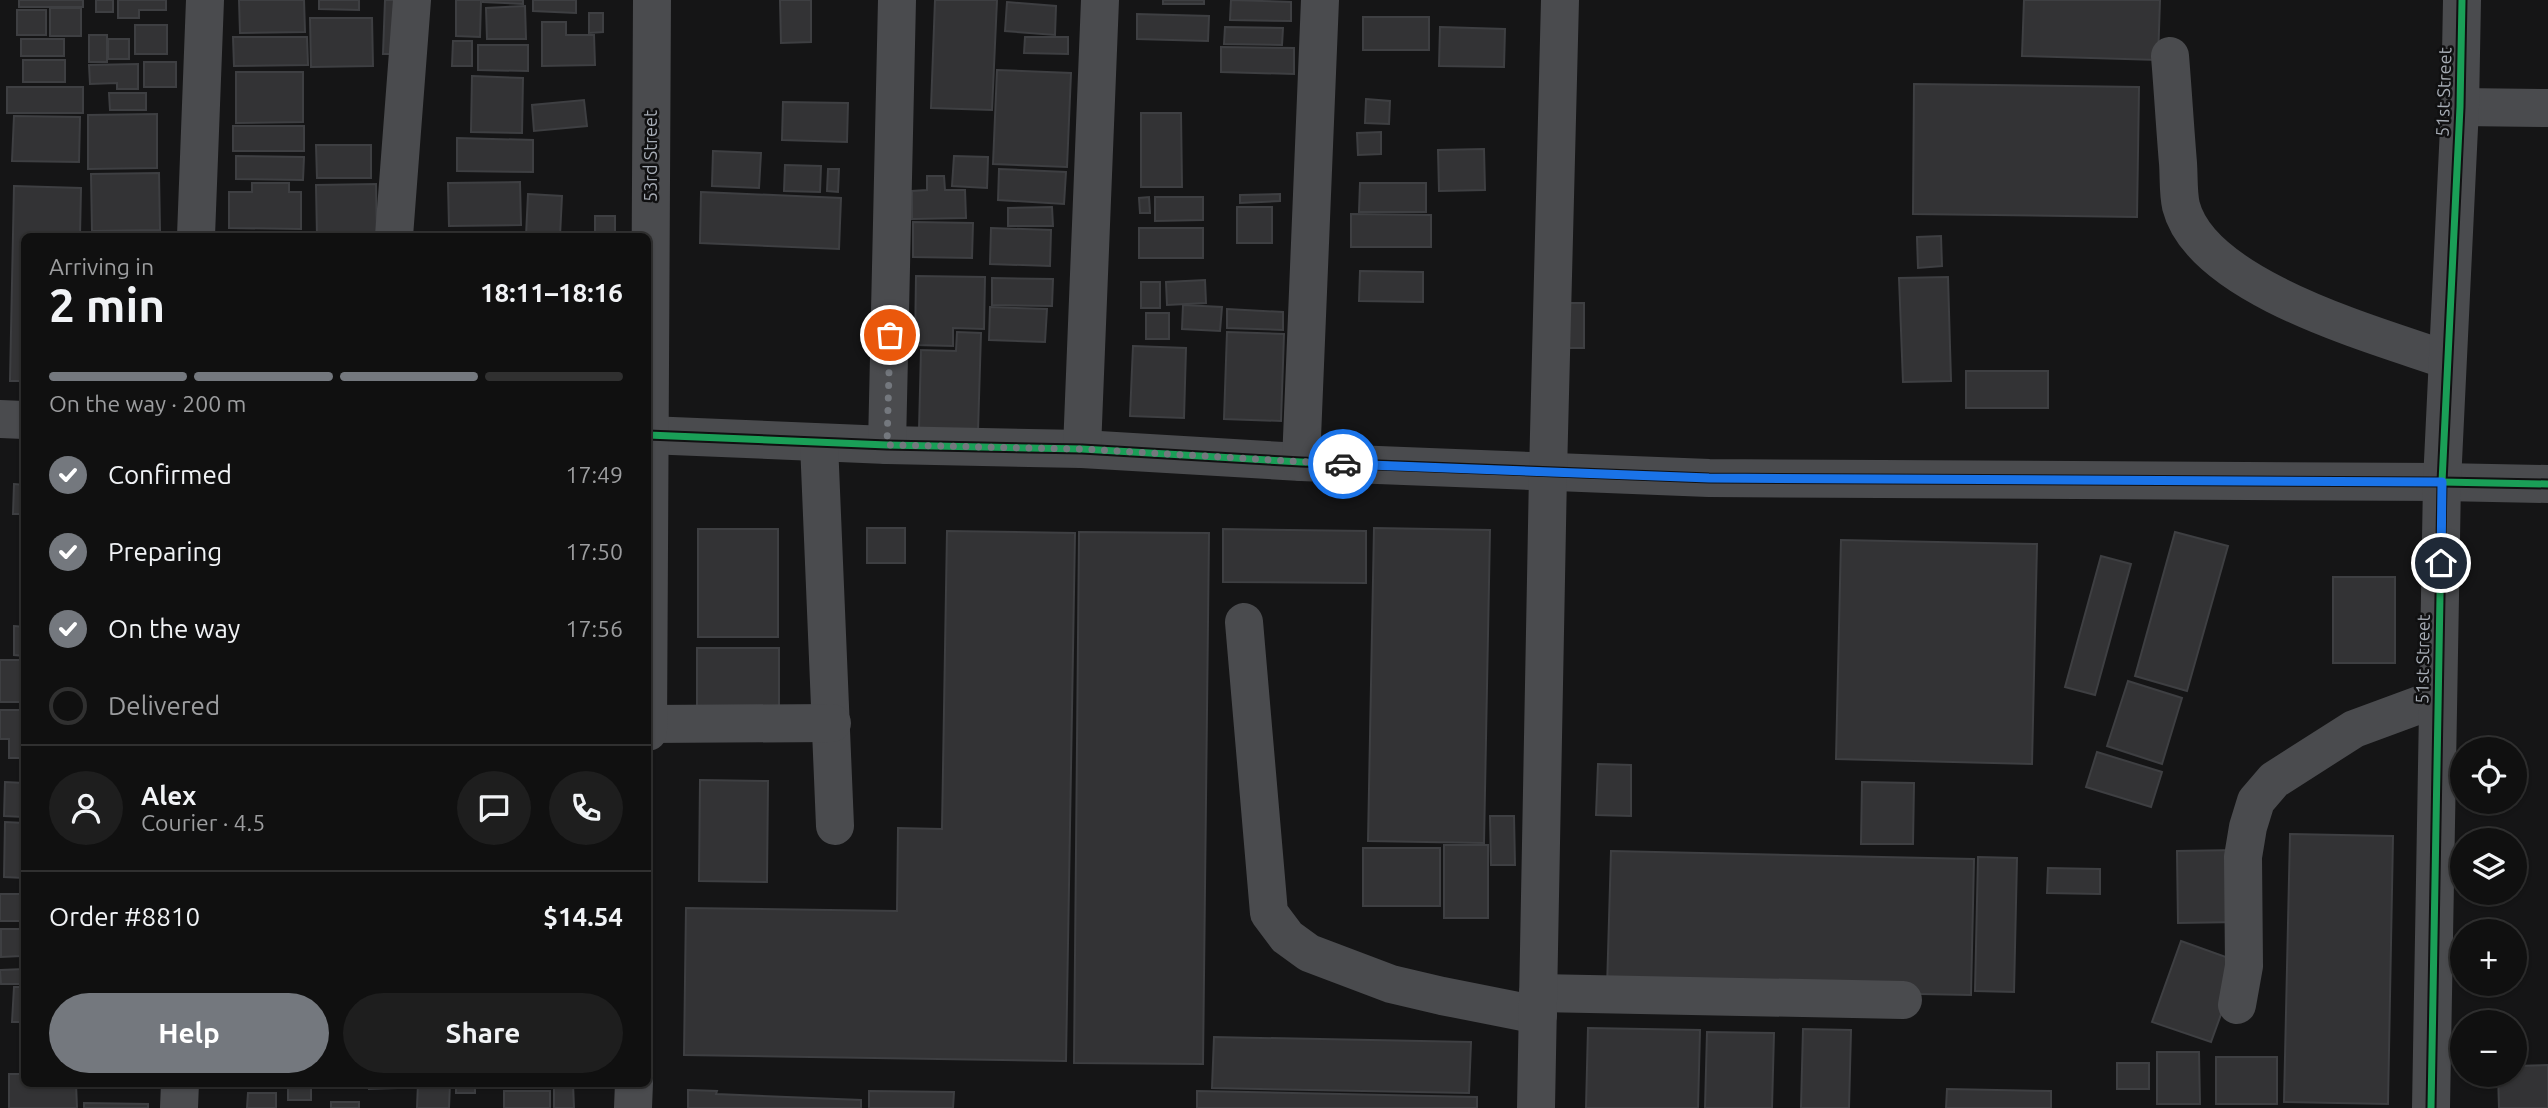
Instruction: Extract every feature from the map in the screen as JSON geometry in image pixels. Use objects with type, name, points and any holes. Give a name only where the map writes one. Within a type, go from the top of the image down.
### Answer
[{"type":"street","points":[[196,233],[205,0]]},
{"type":"street","points":[[394,233],[412,0]]},
{"type":"street","name":"53rd Street","points":[[650,233],[652,0]]},
{"type":"street","points":[[887,445],[897,0]]},
{"type":"street","points":[[1082,449],[1100,0]]},
{"type":"street","points":[[1301,462],[1320,0]]},
{"type":"street","points":[[1536,1108],[1560,0]]},
{"type":"street","name":"51st Street","points":[[2431,1108],[2442,482],[2460,107],[2462,0]]},
{"type":"street","points":[[2170,56],[2181,206],[2192,231],[2213,255],[2246,278],[2308,311],[2448,359]]},
{"type":"street","points":[[2460,107],[2548,108]]},
{"type":"street","points":[[0,419],[21,420]]},
{"type":"street","points":[[651,435],[819,443],[1082,449],[1301,462],[1709,478],[2548,484]]},
{"type":"street","points":[[819,443],[835,826]]},
{"type":"street","points":[[1244,622],[1269,913],[1287,937],[1308,953],[1391,984],[1442,996],[1538,1004],[1903,1000]]},
{"type":"street","points":[[2237,1005],[2244,966],[2243,857],[2256,801],[2274,779],[2354,729],[2438,698]]},
{"type":"street","points":[[651,724],[832,723]]},
{"type":"street","points":[[179,1108],[180,1087]]},
{"type":"street","points":[[633,1108],[634,1087]]},
{"type":"building","points":[[19,0],[83,0],[83,7],[19,7]]},
{"type":"building","points":[[96,0],[113,0],[113,12],[96,12]]},
{"type":"building","points":[[118,0],[166,0],[166,10],[139,10],[139,18],[118,18]]},
{"type":"building","points":[[239,0],[304,0],[305,32],[240,33]]},
{"type":"building","points":[[319,0],[359,0],[359,10],[319,9]]},
{"type":"building","points":[[385,0],[399,0],[398,54],[383,54]]},
{"type":"building","points":[[456,0],[481,0],[480,37],[456,36]]},
{"type":"building","points":[[523,0],[523,4],[483,2]]},
{"type":"building","points":[[533,0],[576,0],[576,13],[533,11]]},
{"type":"building","points":[[780,0],[811,0],[811,42],[781,43]]},
{"type":"building","points":[[935,0],[997,0],[992,110],[931,108]]},
{"type":"building","points":[[1163,0],[1204,0],[1204,4],[1163,4]]},
{"type":"building","points":[[1231,0],[1291,2],[1291,21],[1230,20]]},
{"type":"building","points":[[2024,0],[2160,0],[2158,60],[2022,56]]},
{"type":"building","points":[[1007,2],[1056,6],[1055,35],[1005,31]]},
{"type":"building","points":[[525,6],[526,39],[487,39],[486,8]]},
{"type":"building","points":[[50,8],[81,8],[81,36],[50,36]]},
{"type":"building","points":[[17,10],[46,10],[46,35],[17,35]]},
{"type":"building","points":[[589,13],[603,13],[603,32],[589,33]]},
{"type":"building","points":[[1137,14],[1209,16],[1208,41],[1137,39]]},
{"type":"building","points":[[1363,17],[1429,17],[1429,50],[1363,50]]},
{"type":"building","points":[[310,18],[372,18],[373,66],[311,67]]},
{"type":"building","points":[[542,22],[566,22],[566,35],[594,35],[595,65],[542,66]]},
{"type":"building","points":[[135,25],[167,25],[167,54],[135,54]]},
{"type":"building","points":[[1225,27],[1283,28],[1282,45],[1224,44]]},
{"type":"building","points":[[1440,27],[1505,29],[1504,67],[1439,66]]},
{"type":"building","points":[[89,35],[107,35],[107,62],[89,62]]},
{"type":"building","points":[[233,37],[307,37],[308,65],[234,66]]},
{"type":"building","points":[[1025,37],[1068,37],[1068,54],[1024,53]]},
{"type":"building","points":[[21,39],[64,39],[64,56],[21,56]]},
{"type":"building","points":[[108,39],[129,39],[129,59],[108,59]]},
{"type":"building","points":[[453,41],[472,41],[472,66],[452,66]]},
{"type":"building","points":[[478,45],[528,45],[528,71],[478,70]]},
{"type":"building","points":[[1221,47],[1294,48],[1294,74],[1221,72]]},
{"type":"building","points":[[23,60],[65,60],[65,82],[23,82]]},
{"type":"building","points":[[144,62],[176,62],[176,87],[144,87]]},
{"type":"building","points":[[138,64],[138,89],[117,89],[117,83],[90,84],[89,65]]},
{"type":"building","points":[[997,70],[1071,73],[1067,167],[993,164]]},
{"type":"building","points":[[236,72],[303,72],[303,122],[236,123]]},
{"type":"building","points":[[472,76],[523,78],[522,133],[471,132]]},
{"type":"building","points":[[1914,84],[2139,87],[2137,217],[1913,214]]},
{"type":"building","points":[[7,87],[83,87],[83,113],[7,113]]},
{"type":"building","points":[[109,93],[146,93],[146,110],[110,110]]},
{"type":"building","points":[[1366,99],[1390,101],[1389,124],[1365,123]]},
{"type":"building","points":[[584,100],[587,126],[534,131],[532,105]]},
{"type":"building","points":[[783,102],[848,103],[847,142],[782,140]]},
{"type":"building","points":[[1141,113],[1181,113],[1182,187],[1141,187]]},
{"type":"building","points":[[157,114],[157,168],[88,169],[88,115]]},
{"type":"building","points":[[14,116],[80,117],[79,162],[12,161]]},
{"type":"building","points":[[233,126],[304,126],[304,151],[233,151]]},
{"type":"building","points":[[1381,132],[1381,154],[1358,155],[1357,133]]},
{"type":"building","points":[[457,138],[533,140],[533,172],[457,171]]},
{"type":"building","points":[[316,145],[371,145],[371,178],[317,178]]},
{"type":"building","points":[[1484,149],[1485,190],[1439,191],[1438,150]]},
{"type":"building","points":[[713,151],[761,153],[759,188],[712,186]]},
{"type":"building","points":[[236,156],[304,157],[303,180],[236,179]]},
{"type":"building","points":[[954,156],[988,157],[987,188],[952,186]]},
{"type":"building","points":[[785,165],[821,166],[820,192],[784,191]]},
{"type":"building","points":[[828,169],[839,169],[838,192],[827,191]]},
{"type":"building","points":[[999,169],[1066,172],[1064,204],[998,200]]},
{"type":"building","points":[[159,173],[160,230],[92,231],[91,174]]},
{"type":"building","points":[[927,176],[944,176],[945,190],[965,190],[966,218],[912,219],[912,191],[927,190]]},
{"type":"building","points":[[520,182],[521,225],[449,226],[448,183]]},
{"type":"building","points":[[252,183],[289,183],[289,192],[301,192],[301,229],[229,228],[229,192],[252,192]]},
{"type":"building","points":[[1360,183],[1426,183],[1426,212],[1359,212]]},
{"type":"building","points":[[376,184],[377,233],[317,233],[316,185]]},
{"type":"building","points":[[14,186],[81,188],[80,233],[21,233],[21,381],[10,381]]},
{"type":"building","points":[[701,192],[841,198],[839,249],[700,243]]},
{"type":"building","points":[[528,194],[562,196],[560,233],[526,233]]},
{"type":"building","points":[[1280,194],[1280,201],[1240,203],[1240,195]]},
{"type":"building","points":[[1149,197],[1150,213],[1140,213],[1139,198]]},
{"type":"building","points":[[1155,197],[1203,197],[1203,220],[1155,221]]},
{"type":"building","points":[[1052,207],[1053,226],[1008,226],[1008,208]]},
{"type":"building","points":[[1237,207],[1272,207],[1272,243],[1237,243]]},
{"type":"building","points":[[1351,214],[1431,215],[1431,247],[1351,247]]},
{"type":"building","points":[[595,216],[615,216],[615,233],[595,233]]},
{"type":"building","points":[[913,222],[973,223],[972,258],[913,257]]},
{"type":"building","points":[[991,228],[1051,230],[1050,266],[990,264]]},
{"type":"building","points":[[1139,228],[1203,228],[1203,258],[1139,258]]},
{"type":"building","points":[[1941,236],[1942,266],[1918,268],[1917,237]]},
{"type":"building","points":[[1360,271],[1423,272],[1423,302],[1359,301]]},
{"type":"building","points":[[916,276],[985,277],[984,329],[953,328],[953,346],[915,345]]},
{"type":"building","points":[[1948,277],[1951,381],[1903,382],[1899,278]]},
{"type":"building","points":[[992,278],[1053,279],[1052,306],[992,305]]},
{"type":"building","points":[[1205,280],[1206,303],[1167,305],[1166,282]]},
{"type":"building","points":[[1141,282],[1160,282],[1160,308],[1141,308]]},
{"type":"building","points":[[1567,303],[1584,303],[1584,348],[1567,348]]},
{"type":"building","points":[[1183,305],[1222,307],[1220,331],[1182,329]]},
{"type":"building","points":[[990,307],[1047,309],[1045,342],[989,340]]},
{"type":"building","points":[[1227,309],[1283,312],[1283,330],[1227,328]]},
{"type":"building","points":[[1146,313],[1169,313],[1169,339],[1146,339]]},
{"type":"building","points":[[957,332],[981,333],[978,431],[919,430],[921,350],[956,351]]},
{"type":"building","points":[[1227,332],[1284,334],[1281,421],[1224,419]]},
{"type":"building","points":[[1133,346],[1186,348],[1184,418],[1130,416]]},
{"type":"building","points":[[1966,371],[2048,371],[2048,408],[1966,408]]},
{"type":"building","points":[[14,484],[21,485],[21,514],[13,514]]},
{"type":"building","points":[[867,528],[905,528],[905,563],[867,563]]},
{"type":"building","points":[[1374,528],[1490,530],[1484,843],[1368,841]]},
{"type":"building","points":[[698,529],[778,529],[778,637],[698,637]]},
{"type":"building","points":[[1223,529],[1366,531],[1366,583],[1223,582]]},
{"type":"building","points":[[947,531],[1075,533],[1066,1061],[684,1055],[686,908],[897,911],[898,828],[942,829]]},
{"type":"building","points":[[1079,532],[1209,533],[1203,1064],[1074,1063]]},
{"type":"building","points":[[2175,532],[2228,546],[2187,691],[2135,676]]},
{"type":"building","points":[[1841,540],[2037,544],[2032,764],[1836,759]]},
{"type":"building","points":[[2101,556],[2131,564],[2095,695],[2065,687]]},
{"type":"building","points":[[2333,577],[2395,577],[2395,663],[2333,663]]},
{"type":"building","points":[[14,626],[21,627],[21,656],[14,655]]},
{"type":"building","points":[[697,648],[779,648],[779,716],[697,716]]},
{"type":"building","points":[[0,660],[20,660],[20,702],[0,702]]},
{"type":"building","points":[[2128,681],[2182,698],[2162,764],[2107,746]]},
{"type":"building","points":[[0,710],[21,710],[21,758],[9,758],[9,739],[0,739]]},
{"type":"building","points":[[2097,752],[2162,772],[2151,807],[2086,787]]},
{"type":"building","points":[[1598,764],[1631,765],[1631,816],[1596,815]]},
{"type":"building","points":[[700,780],[768,781],[767,882],[699,881]]},
{"type":"building","points":[[5,782],[21,783],[21,817],[4,816]]},
{"type":"building","points":[[1862,782],[1914,783],[1913,844],[1861,844]]},
{"type":"building","points":[[1490,816],[1514,816],[1515,865],[1491,865]]},
{"type":"building","points":[[5,822],[21,823],[21,878],[4,877]]},
{"type":"building","points":[[2290,834],[2393,836],[2388,1104],[2284,1102]]},
{"type":"building","points":[[1444,845],[1488,845],[1488,918],[1444,918]]},
{"type":"building","points":[[1363,848],[1440,848],[1440,906],[1363,906]]},
{"type":"building","points":[[2238,850],[2239,922],[2178,923],[2177,851]]},
{"type":"building","points":[[1611,851],[1974,859],[1971,995],[1607,988]]},
{"type":"building","points":[[1978,857],[2017,858],[2014,992],[1975,991]]},
{"type":"building","points":[[2048,868],[2100,869],[2100,894],[2047,893]]},
{"type":"building","points":[[0,894],[21,894],[21,921],[0,921]]},
{"type":"building","points":[[1,929],[20,929],[21,956],[1,957]]},
{"type":"building","points":[[2181,941],[2240,962],[2211,1042],[2152,1022]]},
{"type":"building","points":[[21,969],[21,984],[1,984],[0,970]]},
{"type":"building","points":[[14,987],[21,987],[21,1022],[12,1022]]},
{"type":"building","points":[[1588,1028],[1700,1030],[1698,1108],[1586,1108]]},
{"type":"building","points":[[1803,1029],[1851,1030],[1849,1108],[1801,1108]]},
{"type":"building","points":[[1707,1032],[1774,1033],[1772,1108],[1705,1108]]},
{"type":"building","points":[[1214,1037],[1471,1042],[1469,1093],[1212,1088]]},
{"type":"building","points":[[2157,1052],[2199,1052],[2200,1104],[2157,1104]]},
{"type":"building","points":[[2216,1057],[2277,1057],[2277,1104],[2216,1104]]},
{"type":"building","points":[[2117,1063],[2149,1063],[2149,1089],[2117,1089]]},
{"type":"building","points":[[2548,1065],[2548,1108],[2499,1108],[2498,1087],[2527,1087],[2527,1066]]},
{"type":"building","points":[[9,1074],[21,1074],[21,1087],[76,1087],[77,1108],[9,1108]]},
{"type":"building","points":[[288,1087],[311,1087],[311,1100],[288,1100]]},
{"type":"building","points":[[369,1087],[397,1087],[397,1088]]},
{"type":"building","points":[[418,1087],[450,1087],[449,1108],[417,1108]]},
{"type":"building","points":[[456,1087],[475,1087],[475,1093],[456,1093]]},
{"type":"building","points":[[554,1087],[573,1087],[574,1108],[554,1108]]},
{"type":"building","points":[[1947,1089],[2051,1091],[2051,1108],[1946,1108]]},
{"type":"building","points":[[688,1090],[717,1091],[716,1094],[861,1100],[861,1108],[688,1108]]},
{"type":"building","points":[[504,1091],[550,1091],[550,1108],[504,1108]]},
{"type":"building","points":[[869,1091],[954,1092],[953,1108],[869,1108]]},
{"type":"building","points":[[1197,1091],[1477,1097],[1477,1108],[1197,1108]]},
{"type":"building","points":[[248,1093],[276,1093],[276,1108],[247,1108]]},
{"type":"building","points":[[331,1102],[359,1102],[359,1108],[331,1108]]},
{"type":"building","points":[[84,1103],[148,1104],[148,1108],[84,1108]]},
{"type":"cycle path","points":[[2431,1108],[2442,482],[2460,107],[2462,0]]},
{"type":"cycle path","points":[[651,435],[887,445],[1082,449],[1301,462],[1709,478],[2548,484]]},
{"type":"way so far","points":[[890,335],[887,445],[1082,449],[1343,464]]},
{"type":"route","points":[[1343,464],[1709,478],[2442,482],[2441,563]]}]
